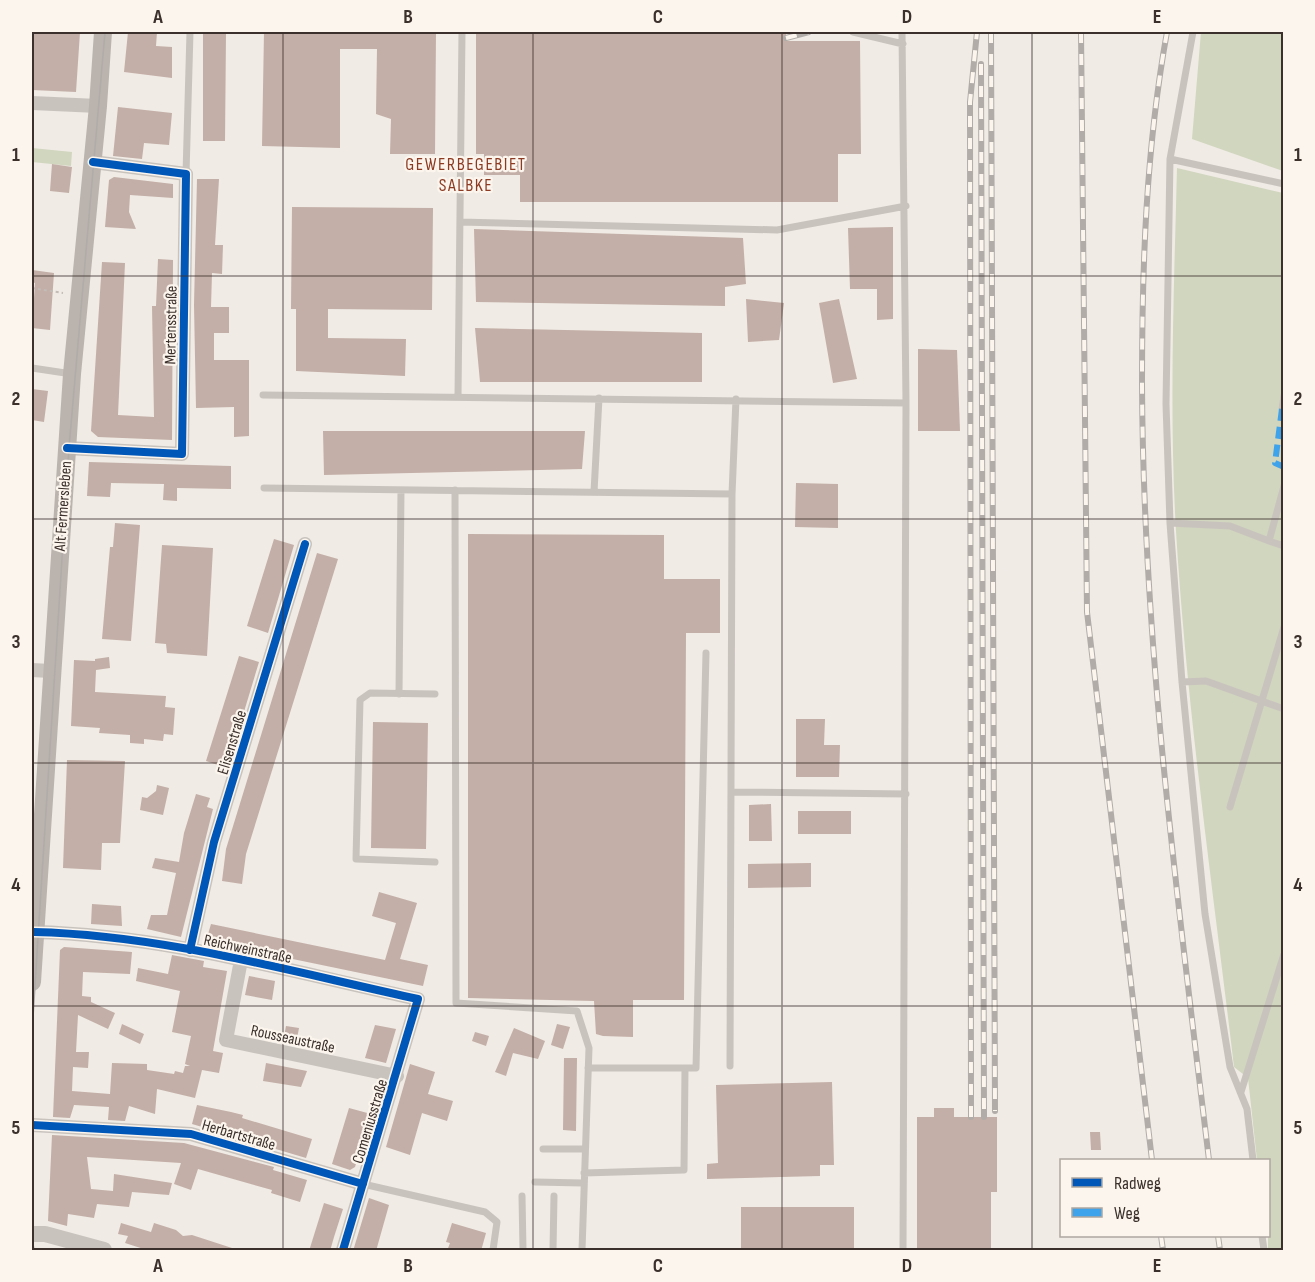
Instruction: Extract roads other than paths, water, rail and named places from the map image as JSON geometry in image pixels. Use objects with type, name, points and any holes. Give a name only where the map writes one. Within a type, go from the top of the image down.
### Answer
[{"type":"main road","name":"Alt Fermersleben","points":[[32,982],[50,671],[78,295],[93,162],[102,32]]},
{"type":"street","points":[[32,103],[98,106]]},
{"type":"street","points":[[93,162],[186,174]]},
{"type":"street","name":"Mertensstraße","points":[[67,448],[182,454],[186,174]]},
{"type":"street","name":"Elisenstraße","points":[[190,950],[214,842],[305,544]]},
{"type":"street","points":[[32,670],[50,671]]},
{"type":"street","name":"Reichweinstraße","points":[[34,932],[118,937],[241,960],[418,999]]},
{"type":"street","name":"Rousseaustraße","points":[[241,960],[226,1040],[397,1076]]},
{"type":"street","name":"Comeniusstraße","points":[[343,1251],[397,1076],[418,999]]},
{"type":"street","name":"Herbartstraße","points":[[32,1125],[191,1134],[363,1184]]},
{"type":"street","points":[[32,1234],[45,1234],[104,1251]]},
{"type":"lane","points":[[186,174],[190,32]]},
{"type":"lane","points":[[458,396],[462,32]]},
{"type":"lane","points":[[854,32],[903,44]]},
{"type":"lane","points":[[902,32],[906,206],[903,1251]]},
{"type":"lane","points":[[1193,32],[1170,159],[1166,392],[1170,523],[1182,682],[1205,914],[1230,1067],[1246,1109],[1253,1159]]},
{"type":"lane","points":[[1170,159],[1284,184]]},
{"type":"lane","points":[[460,222],[777,230],[906,206]]},
{"type":"lane","points":[[32,368],[72,374]]},
{"type":"lane","points":[[263,395],[736,399],[906,403]]},
{"type":"lane","points":[[1282,409],[1284,396]]},
{"type":"lane","points":[[594,492],[599,398]]},
{"type":"lane","points":[[730,1066],[732,494],[736,399]]},
{"type":"lane","points":[[1269,541],[1284,486]]},
{"type":"lane","points":[[264,488],[732,494]]},
{"type":"lane","points":[[399,694],[401,490]]},
{"type":"lane","points":[[455,490],[456,1003],[577,1011],[589,1048],[582,1251]]},
{"type":"lane","points":[[1170,523],[1230,526],[1284,546]]},
{"type":"lane","points":[[1230,807],[1260,700],[1284,627]]},
{"type":"lane","points":[[588,1068],[696,1068],[706,653]]},
{"type":"lane","points":[[1182,682],[1206,681],[1284,709]]},
{"type":"lane","points":[[435,694],[370,693],[360,699],[356,859],[435,862]]},
{"type":"lane","points":[[732,792],[906,794]]},
{"type":"lane","points":[[1241,1092],[1284,954]]},
{"type":"lane","points":[[584,1173],[684,1170],[685,1068]]},
{"type":"lane","points":[[543,1149],[584,1149]]},
{"type":"lane","points":[[535,1182],[584,1183]]},
{"type":"lane","points":[[363,1184],[485,1212],[497,1222],[493,1251]]},
{"type":"lane","points":[[522,1196],[523,1251]]},
{"type":"lane","points":[[554,1196],[554,1251]]},
{"type":"tram line","points":[[32,1033],[69,448],[105,32]]},
{"type":"tram line","points":[[32,1238],[34,1250]]},
{"type":"railway","points":[[786,38],[809,32]]},
{"type":"railway","points":[[971,1117],[970,102],[977,32]]},
{"type":"railway","points":[[991,32],[995,1111]]},
{"type":"railway","points":[[1081,32],[1087,612],[1152,1159]]},
{"type":"railway","points":[[1167,32],[1154,119],[1144,251],[1142,339],[1144,481],[1155,676],[1164,773],[1209,1159]]},
{"type":"railway","points":[[981,64],[984,1117]]},
{"type":"railway","points":[[1161,1237],[1163,1250]]},
{"type":"railway","points":[[1218,1237],[1220,1250]]},
{"type":"district","name":"GEWERBEGEBIET SALBKE","points":[[466,174]]}]
